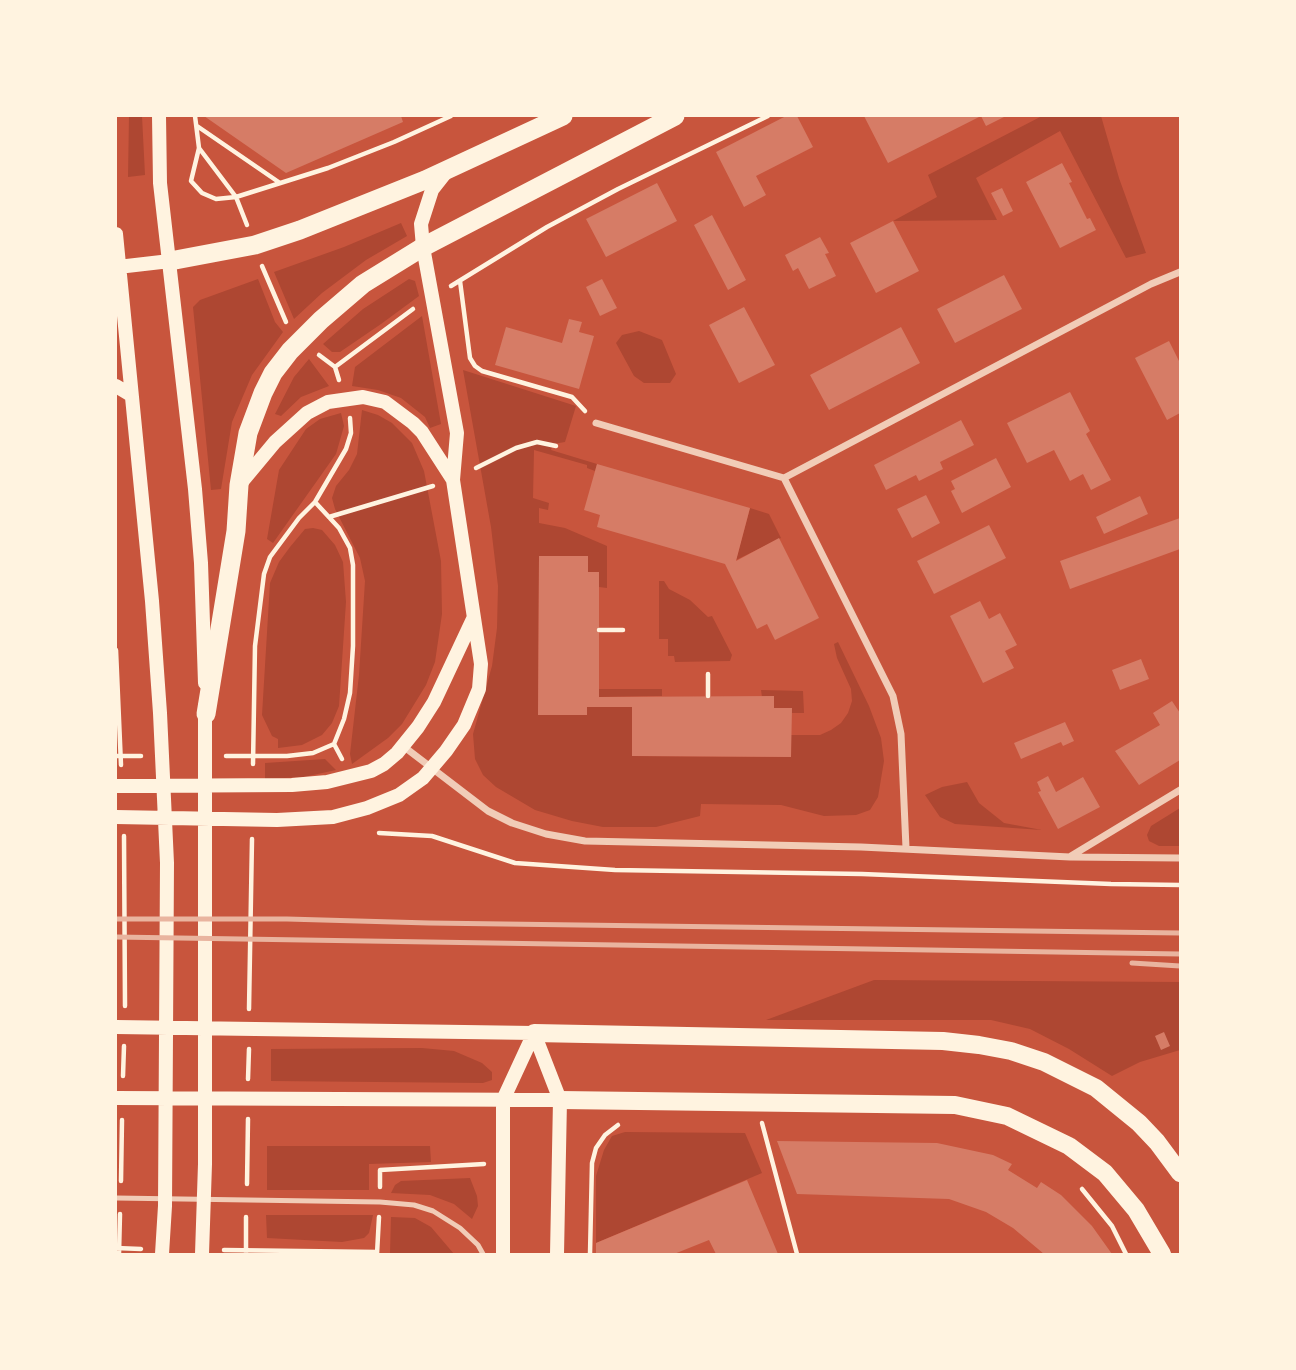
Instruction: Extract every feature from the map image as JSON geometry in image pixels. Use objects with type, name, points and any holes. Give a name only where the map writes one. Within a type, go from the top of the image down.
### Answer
[{"type":"highway","points":[[170,261],[269,241],[425,180],[563,116]]},
{"type":"highway","points":[[206,714],[236,531],[239,485],[253,416],[273,373],[290,351],[363,284],[423,247],[675,116]]},
{"type":"main road","points":[[159,116],[160,183],[201,563],[206,714],[207,1252]]},
{"type":"main road","points":[[116,817],[277,820],[333,817],[385,803],[412,787],[432,769],[464,725],[479,689],[481,664],[453,480],[457,433],[421,223],[432,190],[451,167]]},
{"type":"main road","points":[[116,234],[117,267],[152,601],[167,863],[165,1206],[162,1255]]},
{"type":"main road","points":[[117,267],[170,261]]},
{"type":"main road","points":[[116,386],[131,395]]},
{"type":"main road","points":[[239,485],[275,442],[307,413],[328,402],[363,397],[385,402],[403,413],[422,432],[453,480]]},
{"type":"main road","points":[[116,786],[281,786],[327,782],[371,771],[384,764],[403,746],[434,702],[474,619]]},
{"type":"main road","points":[[120,1022],[905,1040],[979,1045],[1044,1062],[1096,1088],[1139,1123],[1181,1173]]},
{"type":"main road","points":[[503,1255],[503,1100],[534,1033]]},
{"type":"main road","points":[[534,1033],[560,1100],[557,1255]]},
{"type":"main road","points":[[119,1104],[560,1100],[955,1105],[1027,1124],[1087,1158],[1105,1173],[1136,1210],[1162,1255]]},
{"type":"street","points":[[596,424],[784,478],[1139,290],[1181,272]]},
{"type":"street","points":[[784,478],[893,696],[901,734],[906,848]]},
{"type":"street","points":[[403,746],[488,811],[512,824],[585,841],[906,848],[1181,858]]},
{"type":"street","points":[[1070,856],[1181,790]]},
{"type":"lane","points":[[118,1200],[414,1205],[433,1211],[460,1228],[478,1245],[483,1255]]},
{"type":"path","points":[[195,116],[199,148],[191,181],[202,193],[216,199],[236,197],[350,160],[452,116]]},
{"type":"path","points":[[572,397],[482,371],[475,366],[470,358],[460,281],[547,227],[768,116]]},
{"type":"path","points":[[196,125],[280,183]]},
{"type":"path","points":[[199,148],[236,197]]},
{"type":"path","points":[[265,276],[288,326]]},
{"type":"path","points":[[315,352],[335,367],[415,308]]},
{"type":"path","points":[[253,770],[255,646],[264,574],[286,534],[315,502],[346,449],[351,433],[350,414]]},
{"type":"path","points":[[221,756],[287,756],[313,753],[334,744],[345,719],[350,693],[353,646],[353,565],[350,548],[339,528],[315,502]]},
{"type":"path","points":[[599,630],[623,631]]},
{"type":"path","points":[[116,650],[121,766]]},
{"type":"path","points":[[708,674],[708,696]]},
{"type":"path","points":[[334,744],[342,759]]},
{"type":"path","points":[[116,756],[142,756]]},
{"type":"path","points":[[249,1019],[252,825]]},
{"type":"path","points":[[120,1022],[124,832]]},
{"type":"path","points":[[862,874],[1181,885]]},
{"type":"path","points":[[123,1082],[124,1043]]},
{"type":"path","points":[[248,1088],[249,1047]]},
{"type":"path","points":[[119,1104],[120,1188]]},
{"type":"path","points":[[247,1185],[248,1116]]},
{"type":"path","points":[[774,1123],[762,1123],[795,1254]]},
{"type":"path","points":[[590,1255],[592,1163]]},
{"type":"path","points":[[1075,1181],[1112,1226],[1126,1255]]},
{"type":"path","points":[[118,1200],[119,1255]]},
{"type":"path","points":[[246,1213],[246,1255]]},
{"type":"path","points":[[116,1248],[143,1249]]},
{"type":"path","points":[[207,1252],[377,1252],[377,1255]]},
{"type":"shaded area","points":[[129,116],[142,116],[145,175],[128,177]]},
{"type":"shaded area","points":[[1042,116],[1101,116],[1119,178],[1146,253],[1126,258],[1060,131],[976,178],[997,220],[893,221],[937,197],[928,175]]},
{"type":"shaded area","points":[[401,223],[407,236],[366,260],[322,293],[294,319],[274,272]]},
{"type":"shaded area","points":[[258,279],[275,322],[283,332],[252,375],[232,422],[221,489],[211,490],[193,307],[200,300]]},
{"type":"shaded area","points":[[409,279],[415,281],[419,296],[340,352],[332,352],[323,344],[363,309]]},
{"type":"shaded area","points":[[422,316],[441,424],[430,428],[425,417],[401,398],[378,390],[352,386],[355,367]]},
{"type":"shaded area","points":[[639,331],[662,340],[676,374],[670,383],[644,383],[634,376],[616,343],[622,335]]},
{"type":"shaded area","points":[[309,359],[329,386],[301,397],[281,416],[275,414],[294,377]]},
{"type":"shaded area","points":[[463,370],[576,406],[565,442],[553,444],[551,450],[597,464],[595,471],[587,468],[587,465],[534,450],[533,498],[549,503],[548,510],[539,508],[539,523],[565,528],[607,546],[607,588],[599,587],[599,572],[588,572],[588,556],[539,556],[538,715],[587,715],[587,707],[632,707],[632,756],[791,757],[791,735],[820,735],[841,723],[848,713],[852,701],[851,689],[837,658],[834,644],[838,642],[869,706],[881,738],[884,761],[878,797],[870,810],[856,815],[824,816],[781,805],[701,804],[700,816],[656,827],[603,827],[535,810],[496,787],[483,775],[475,759],[473,734],[492,666],[497,628],[498,586],[491,527]]},
{"type":"shaded area","points":[[362,410],[392,423],[412,443],[424,471],[441,561],[442,614],[435,662],[426,685],[402,724],[388,738],[352,764],[350,754],[359,675],[365,581],[360,558],[332,498],[336,486],[357,454]]},
{"type":"shaded area","points":[[341,413],[344,426],[336,454],[273,543],[267,539],[279,470],[306,429],[320,419]]},
{"type":"shaded area","points":[[750,508],[769,514],[781,538],[736,560]]},
{"type":"shaded area","points":[[305,529],[322,530],[335,545],[343,562],[346,602],[339,706],[332,723],[322,735],[302,745],[278,748],[278,739],[272,736],[262,715],[270,583],[279,562],[290,547]]},
{"type":"shaded area","points":[[659,581],[664,581],[669,589],[690,600],[708,617],[712,616],[732,655],[730,661],[675,662],[674,656],[668,656],[668,639],[659,639]]},
{"type":"shaded area","points":[[598,689],[662,689],[662,696],[599,697]]},
{"type":"shaded area","points":[[761,690],[803,691],[804,713],[792,713],[791,708],[774,708],[762,697]]},
{"type":"shaded area","points":[[325,759],[336,770],[304,777],[265,779],[265,763]]},
{"type":"shaded area","points":[[967,782],[979,803],[1004,823],[1042,830],[955,824],[940,817],[925,795],[942,787]]},
{"type":"shaded area","points":[[1180,808],[1180,846],[1159,846],[1149,841],[1147,835],[1151,826]]},
{"type":"shaded area","points":[[874,980],[1180,982],[1180,1050],[1140,1062],[1112,1076],[1030,1029],[991,1020],[766,1020]]},
{"type":"shaded area","points":[[422,1048],[454,1051],[482,1063],[492,1072],[492,1080],[483,1083],[271,1081],[271,1049]]},
{"type":"shaded area","points":[[625,1132],[745,1133],[762,1173],[596,1243],[596,1176],[604,1150],[612,1136]]},
{"type":"shaded area","points":[[267,1146],[430,1146],[431,1162],[369,1164],[369,1190],[267,1190]]},
{"type":"shaded area","points":[[470,1178],[478,1206],[472,1219],[454,1204],[430,1195],[391,1193],[401,1181]]},
{"type":"shaded area","points":[[266,1215],[373,1215],[369,1233],[364,1238],[342,1242],[267,1238]]},
{"type":"shaded area","points":[[391,1217],[415,1218],[431,1227],[454,1254],[390,1254]]},
{"type":"building","points":[[204,116],[401,116],[403,122],[286,173]]},
{"type":"building","points":[[786,116],[797,116],[813,147],[756,176],[766,195],[744,207],[716,152]]},
{"type":"building","points":[[864,116],[981,116],[888,163]]},
{"type":"building","points":[[981,116],[1006,116],[986,126]]},
{"type":"building","points":[[1062,163],[1087,219],[1090,218],[1096,230],[1060,248],[1026,182]]},
{"type":"building","points":[[657,183],[677,221],[606,257],[586,219]]},
{"type":"building","points":[[1002,188],[1013,211],[1003,216],[991,193]]},
{"type":"building","points":[[712,215],[746,280],[728,290],[694,225]]},
{"type":"building","points":[[893,221],[919,271],[876,293],[850,243]]},
{"type":"building","points":[[820,237],[829,253],[825,254],[836,276],[809,289],[798,268],[793,271],[785,255]]},
{"type":"building","points":[[1004,275],[1022,309],[955,343],[937,309]]},
{"type":"building","points":[[602,279],[617,308],[600,316],[586,287]]},
{"type":"building","points":[[744,307],[775,365],[739,383],[709,325]]},
{"type":"building","points":[[569,319],[582,322],[579,332],[594,336],[579,389],[495,365],[506,327],[562,343]]},
{"type":"building","points":[[901,327],[920,363],[829,410],[810,375]]},
{"type":"building","points":[[1169,341],[1180,363],[1180,413],[1167,420],[1135,358]]},
{"type":"building","points":[[1070,392],[1090,431],[1086,434],[1111,480],[1091,490],[1083,474],[1070,481],[1054,450],[1027,463],[1007,423]]},
{"type":"building","points":[[961,420],[974,445],[940,462],[943,469],[919,481],[916,475],[886,490],[874,465]]},
{"type":"building","points":[[996,458],[1011,487],[962,513],[951,491],[955,489],[951,481]]},
{"type":"building","points":[[597,464],[750,508],[736,561],[779,538],[819,618],[775,640],[767,624],[757,629],[725,564],[597,527],[600,515],[584,510]]},
{"type":"building","points":[[926,495],[940,523],[912,538],[897,509]]},
{"type":"building","points":[[1140,496],[1148,514],[1104,534],[1096,517]]},
{"type":"building","points":[[1180,518],[1180,549],[1070,589],[1060,561]]},
{"type":"building","points":[[989,525],[1006,558],[934,594],[917,561]]},
{"type":"building","points":[[539,556],[588,556],[588,572],[599,572],[599,697],[774,696],[774,708],[792,708],[791,757],[632,756],[632,707],[587,707],[587,715],[538,715]]},
{"type":"building","points":[[980,601],[989,619],[1000,613],[1017,645],[1005,651],[1014,668],[983,683],[950,616]]},
{"type":"building","points":[[1141,659],[1149,679],[1120,690],[1112,670]]},
{"type":"building","points":[[1172,701],[1180,713],[1180,760],[1139,785],[1115,751],[1160,725],[1153,713]]},
{"type":"building","points":[[1065,722],[1074,741],[1063,746],[1061,742],[1021,759],[1014,743]]},
{"type":"building","points":[[1048,776],[1056,792],[1083,777],[1100,807],[1058,829],[1038,792],[1041,791],[1037,782]]},
{"type":"building","points":[[1164,1032],[1170,1046],[1161,1050],[1155,1036]]},
{"type":"building","points":[[777,1141],[937,1143],[993,1155],[1012,1164],[1008,1170],[1037,1188],[1041,1182],[1061,1195],[1092,1226],[1112,1254],[1044,1254],[1013,1228],[986,1212],[949,1199],[797,1194]]},
{"type":"building","points":[[747,1180],[778,1254],[716,1254],[709,1240],[674,1254],[596,1254],[596,1243]]},
{"type":"railway","points":[[116,919],[287,919],[1180,933]]},
{"type":"railway","points":[[116,937],[1180,954]]},
{"type":"railway","points":[[1132,963],[1180,966]]}]
